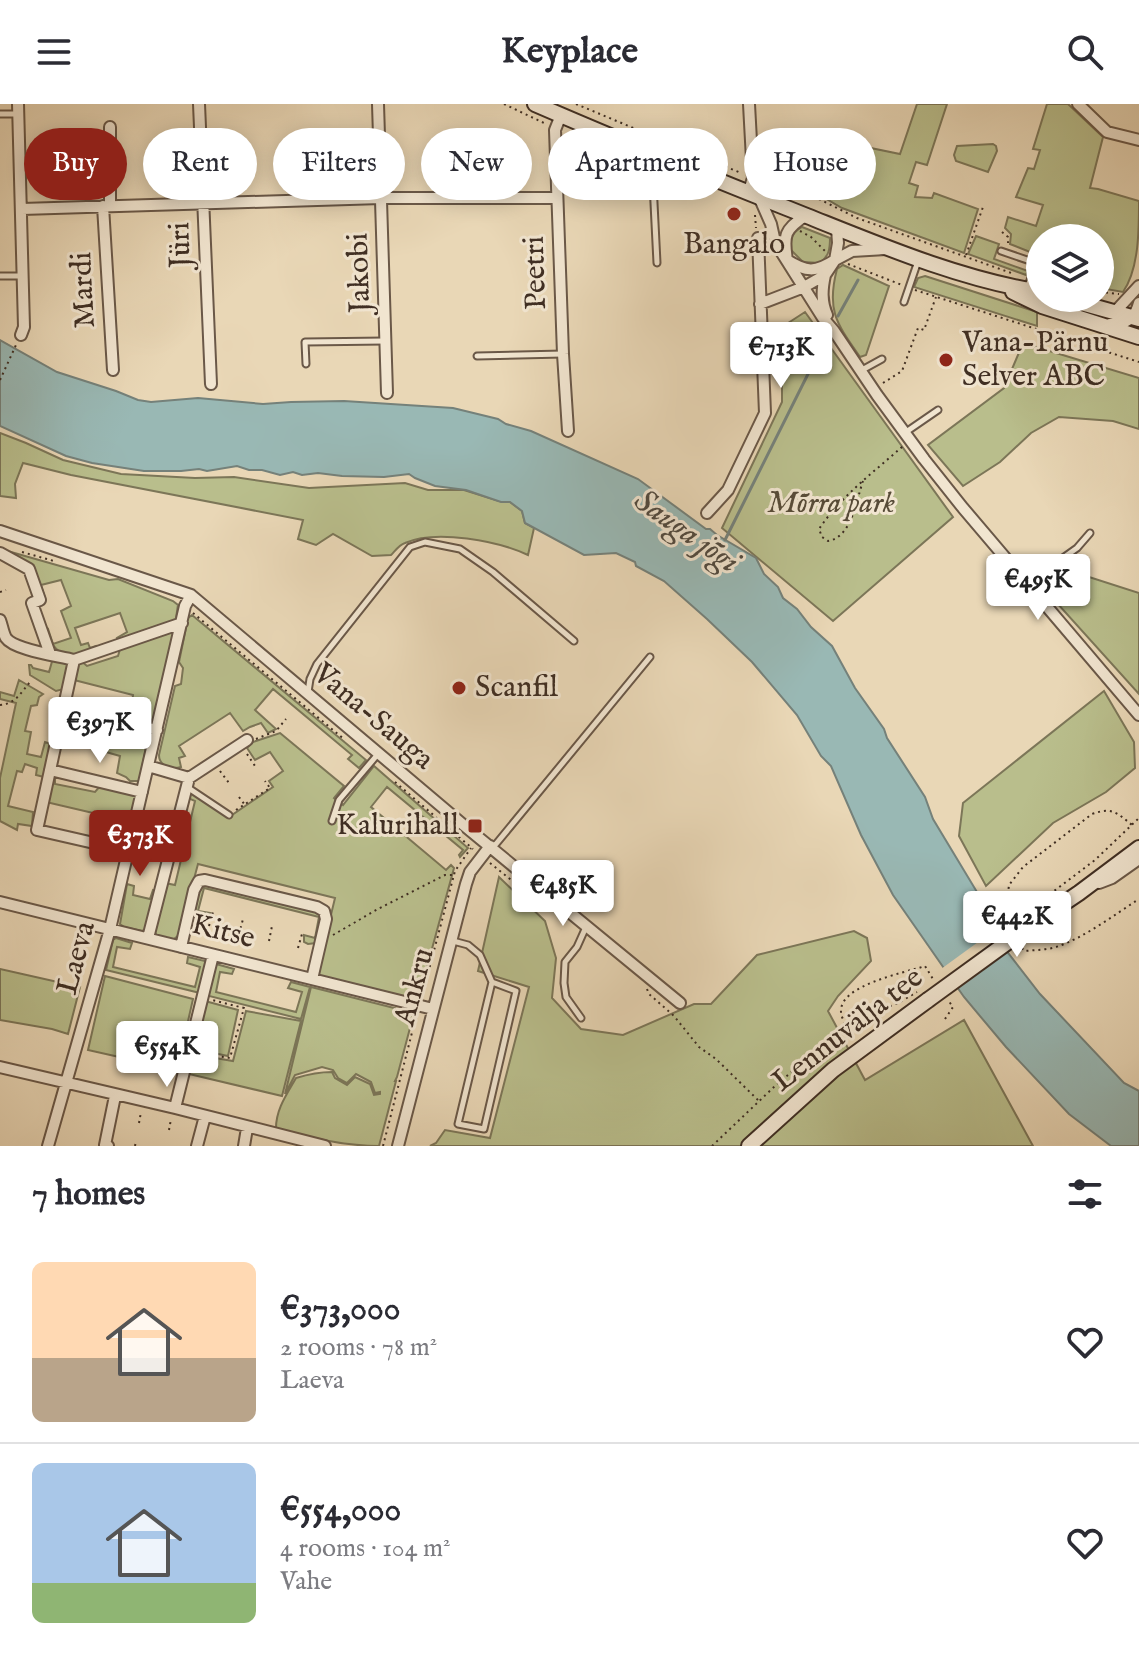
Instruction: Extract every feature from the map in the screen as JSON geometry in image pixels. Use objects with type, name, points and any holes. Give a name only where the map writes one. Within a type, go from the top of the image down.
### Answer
[{"type":"main road","points":[[543,106],[597,128]]},
{"type":"main road","points":[[728,188],[754,202],[805,216],[998,285],[1026,289]]},
{"type":"main road","points":[[1076,312],[1139,337]]},
{"type":"main road","points":[[1108,312],[1136,318]]},
{"type":"main road","name":"Lennuvälja tee","points":[[749,1146],[833,1070],[925,995],[1026,921],[1079,893],[1139,848]]},
{"type":"street","name":"Jüri","points":[[199,104],[211,384]]},
{"type":"street","name":"Jakobi","points":[[378,104],[379,128]]},
{"type":"street","points":[[749,104],[750,128]]},
{"type":"street","points":[[1078,104],[1107,132],[1139,140]]},
{"type":"street","points":[[18,109],[24,327],[21,335]]},
{"type":"street","name":"Peetri","points":[[556,128],[561,115]]},
{"type":"street","name":"Mardi","points":[[110,127],[107,206],[113,370]]},
{"type":"street","points":[[405,198],[548,198]]},
{"type":"street","points":[[22,209],[292,200]]},
{"type":"street","name":"Jakobi","points":[[381,200],[387,393]]},
{"type":"street","name":"Peetri","points":[[557,200],[568,431]]},
{"type":"street","points":[[754,202],[771,224],[775,242],[823,318],[907,436],[963,508],[1139,715]]},
{"type":"street","points":[[805,216],[789,226],[784,242],[787,260],[802,269],[821,269],[852,251],[892,249]]},
{"type":"street","points":[[834,331],[823,306],[822,290],[825,275],[835,260],[837,229]]},
{"type":"street","points":[[707,513],[728,490],[765,413],[758,238]]},
{"type":"street","points":[[760,304],[804,287],[825,275]]},
{"type":"street","points":[[1114,313],[1139,286]]},
{"type":"street","points":[[1100,324],[1121,325],[1136,318],[1139,303]]},
{"type":"street","name":"Vana-Sauga","points":[[0,531],[191,595],[680,1003]]},
{"type":"street","points":[[0,553],[29,569],[40,600],[32,603],[50,654]]},
{"type":"street","name":"Laeva","points":[[48,1146],[110,929],[185,606],[191,595]]},
{"type":"street","points":[[0,620],[10,643],[74,660],[182,623]]},
{"type":"street","points":[[74,660],[37,830],[129,851]]},
{"type":"street","points":[[63,708],[157,730]]},
{"type":"street","points":[[148,938],[188,782],[244,742]]},
{"type":"street","points":[[148,766],[188,782]]},
{"type":"street","points":[[50,770],[142,792]]},
{"type":"street","name":"Ankru","points":[[398,1146],[466,884],[470,872],[490,846]]},
{"type":"street","points":[[1079,893],[1112,878],[1139,859]]},
{"type":"street","points":[[181,947],[194,890],[199,881],[317,907],[324,911],[326,919],[312,979]]},
{"type":"street","name":"Kitse","points":[[0,902],[433,1009]]},
{"type":"street","points":[[174,1111],[213,955]]},
{"type":"street","points":[[0,1067],[325,1146]]},
{"type":"street","points":[[108,1146],[105,1145],[115,1096]]},
{"type":"street","points":[[197,1146],[205,1116]]},
{"type":"street","points":[[244,1146],[247,1128]]},
{"type":"lane","points":[[0,114],[18,109]]},
{"type":"lane","points":[[654,200],[657,263]]},
{"type":"lane","points":[[1003,252],[1026,260]]},
{"type":"lane","points":[[904,302],[919,258]]},
{"type":"lane","points":[[0,276],[23,276]]},
{"type":"lane","points":[[306,364],[305,342],[386,341]]},
{"type":"lane","points":[[477,356],[563,354]]},
{"type":"lane","points":[[861,371],[882,359]]},
{"type":"lane","points":[[907,436],[938,410]]},
{"type":"lane","points":[[1027,584],[1077,548],[1090,533]]},
{"type":"lane","points":[[308,693],[317,664],[410,547],[425,542],[460,549],[493,572],[574,641]]},
{"type":"lane","points":[[490,846],[496,844],[650,657]]},
{"type":"lane","points":[[332,821],[339,800],[379,753]]},
{"type":"lane","points":[[188,782],[229,815]]},
{"type":"lane","points":[[581,1018],[566,997],[565,962],[577,947],[587,926]]},
{"type":"lane","points":[[452,941],[468,945],[480,955],[492,982],[458,1124],[484,1129],[516,991],[492,982]]},
{"type":"lane","points":[[167,1032],[193,1038]]},
{"type":"path","points":[[576,104],[635,128]]},
{"type":"path","points":[[820,200],[857,218],[966,257],[1026,288]]},
{"type":"path","points":[[754,202],[758,238]]},
{"type":"path","points":[[966,257],[983,207]]},
{"type":"path","points":[[789,226],[811,237],[835,260],[909,288],[1139,362]]},
{"type":"path","points":[[1002,232],[1008,237],[1003,252]]},
{"type":"path","points":[[873,389],[902,371],[918,328],[924,330],[936,296]]},
{"type":"path","points":[[0,380],[21,335]]},
{"type":"path","points":[[863,481],[846,530],[837,539],[828,541],[819,529],[839,503],[907,436]]},
{"type":"path","points":[[15,550],[56,561]]},
{"type":"path","points":[[0,592],[6,590]]},
{"type":"path","points":[[185,606],[347,742]]},
{"type":"path","points":[[0,705],[10,704],[31,681]]},
{"type":"path","points":[[255,766],[244,742],[269,735],[286,719]]},
{"type":"path","points":[[214,761],[229,783]]},
{"type":"path","points":[[229,815],[270,788],[265,781]]},
{"type":"path","points":[[394,781],[471,848],[557,916]]},
{"type":"path","points":[[239,797],[245,805]]},
{"type":"path","points":[[1010,930],[995,910],[1007,901],[1009,885],[1023,867],[1092,814],[1105,809],[1115,811],[1132,825]]},
{"type":"path","points":[[1026,921],[1139,818]]},
{"type":"path","points":[[383,1146],[454,874],[471,848]]},
{"type":"path","points":[[321,940],[445,875],[454,874]]},
{"type":"path","points":[[1017,941],[1024,951],[1053,948],[1069,942],[1139,899]]},
{"type":"path","points":[[209,926],[213,912]]},
{"type":"path","points":[[239,934],[243,919]]},
{"type":"path","points":[[269,941],[272,926]]},
{"type":"path","points":[[298,948],[302,934]]},
{"type":"path","points":[[846,1026],[841,1012],[845,999],[860,987],[925,966],[939,987]]},
{"type":"path","points":[[646,985],[649,994],[674,1016],[690,1037],[759,1101]]},
{"type":"path","points":[[712,1146],[846,1026],[900,1002],[925,995]]},
{"type":"path","points":[[945,1019],[953,1007],[946,997]]},
{"type":"path","points":[[190,1051],[230,1058],[244,1008],[203,998]]},
{"type":"path","points":[[139,1123],[143,1107]]},
{"type":"path","points":[[169,1130],[174,1111]]},
{"type":"path","points":[[135,1146],[136,1141]]},
{"type":"green space","points":[[917,104],[947,104],[927,165],[916,162],[909,183],[918,186],[915,197],[932,198],[934,193],[978,209],[964,253],[842,208],[828,200],[876,200],[876,149],[900,154]]},
{"type":"green space","points":[[1047,104],[1068,104],[1103,137],[1090,188],[1139,201],[1135,261],[1123,292],[1114,290],[1114,224],[1037,224],[1043,205],[1016,197],[1028,168],[1034,169],[1040,150],[1033,149]]},
{"type":"green space","points":[[993,144],[997,151],[988,172],[956,161],[957,146]]},
{"type":"green space","points":[[1008,217],[1030,224],[1026,224],[1026,250],[1010,244],[1011,234],[1005,228]]},
{"type":"green space","points":[[802,227],[830,238],[828,252],[820,263],[803,262],[791,250],[792,236]]},
{"type":"green space","points":[[976,236],[999,244],[994,259],[1026,270],[1026,275],[968,254]]},
{"type":"green space","points":[[843,265],[889,286],[866,355],[860,357],[840,326],[833,307],[837,269]]},
{"type":"green space","points":[[925,276],[1026,308],[1026,312],[1037,312],[1037,326],[914,287],[918,278]]},
{"type":"green space","name":"Mõrra park","points":[[805,312],[953,517],[833,621],[722,528],[782,402],[782,327]]},
{"type":"green space","points":[[1023,343],[1139,378],[1139,429],[1113,421],[1059,417],[1031,433],[1000,462],[963,486],[928,445],[1004,388]]},
{"type":"green space","points":[[0,433],[63,460],[121,474],[234,477],[309,488],[405,483],[428,490],[464,490],[510,502],[522,511],[525,523],[534,528],[528,555],[484,541],[433,537],[405,543],[391,555],[372,556],[333,534],[316,545],[298,539],[303,520],[23,463],[15,484],[16,498],[0,496]]},
{"type":"green space","points":[[11,552],[109,580],[118,579],[173,601],[178,605],[176,618],[173,622],[119,642],[117,638],[127,632],[120,613],[75,628],[81,645],[88,643],[90,648],[96,646],[97,649],[65,654],[54,647],[46,630],[53,644],[71,638],[61,611],[71,606],[61,580],[41,585],[43,598],[32,568]]},
{"type":"green space","points":[[1061,568],[1139,593],[1139,694],[1038,582]]},
{"type":"green space","points":[[192,615],[366,760],[359,768],[348,759],[352,755],[273,689],[255,710],[276,729],[268,733],[261,723],[243,731],[230,713],[179,746],[185,756],[179,758],[181,767],[163,764],[159,755],[175,686],[181,684],[183,668],[179,662],[188,618]]},
{"type":"green space","points":[[172,629],[174,632],[154,717],[150,722],[130,717],[133,695],[74,680],[81,661],[87,666],[118,656],[121,646]]},
{"type":"green space","points":[[53,658],[69,663],[64,689],[56,691],[30,675],[29,665],[49,672]]},
{"type":"green space","points":[[19,680],[43,694],[37,705],[31,706],[25,731],[31,732],[27,754],[41,757],[45,742],[51,744],[44,777],[36,775],[37,768],[25,764],[22,772],[17,771],[8,806],[33,812],[32,826],[18,824],[17,830],[0,821],[0,778],[16,703],[0,699],[0,692],[14,696]]},
{"type":"green space","points":[[1104,691],[1134,742],[1135,768],[1106,792],[1053,823],[986,886],[959,836],[963,803]]},
{"type":"green space","points":[[65,716],[98,726],[104,721],[112,723],[116,729],[138,729],[149,734],[139,781],[130,781],[117,773],[120,756],[60,739]]},
{"type":"green space","points":[[280,733],[344,786],[334,798],[343,805],[374,766],[468,848],[460,857],[463,850],[387,787],[371,807],[446,870],[451,865],[454,868],[418,1000],[320,976],[319,965],[335,898],[198,864],[179,935],[174,939],[165,938],[153,930],[165,883],[175,885],[195,801],[188,798],[189,791],[229,817],[273,787],[269,781],[283,771],[270,752],[255,760],[247,748],[253,742]]},
{"type":"green space","points":[[52,776],[55,776],[55,784],[95,792],[101,785],[134,793],[136,797],[124,842],[118,845],[95,839],[96,834],[102,835],[106,816],[46,802]]},
{"type":"green space","points":[[499,877],[545,921],[556,958],[552,998],[581,1029],[623,1035],[694,1004],[711,1004],[757,955],[854,931],[867,938],[871,961],[828,1011],[865,1080],[964,1020],[1033,1146],[430,1146],[445,1130],[490,1138],[529,987],[478,971]]},
{"type":"green space","points":[[127,884],[134,886],[133,895],[150,899],[153,890],[156,891],[147,928],[142,931],[120,924]]},
{"type":"green space","points":[[203,884],[320,911],[323,914],[316,943],[304,942],[304,935],[315,938],[319,917],[204,888],[198,911],[210,913],[204,919],[197,917],[193,910],[198,889]]},
{"type":"green space","points":[[116,938],[132,943],[130,949],[117,947],[113,967],[195,987],[200,967],[187,963],[188,957],[205,961],[207,965],[200,993],[106,970]]},
{"type":"green space","points":[[216,964],[234,969],[232,974],[220,972],[216,992],[296,1012],[302,992],[288,988],[291,982],[310,987],[301,1019],[209,996],[207,992]]},
{"type":"green space","points":[[0,969],[80,987],[68,1034],[0,1020]]},
{"type":"green space","points":[[105,976],[193,999],[177,1070],[88,1050]]},
{"type":"green space","points":[[311,987],[414,1013],[379,1146],[327,1141],[276,1128],[280,1108],[296,1078],[332,1072],[335,1078],[347,1085],[355,1077],[370,1084],[374,1095],[380,1094],[375,1093],[371,1082],[356,1074],[347,1083],[338,1078],[333,1070],[322,1067],[295,1075],[285,1094]]},
{"type":"green space","points":[[205,1001],[238,1010],[228,1056],[194,1049]]},
{"type":"green space","points":[[246,1011],[301,1021],[282,1096],[189,1074],[192,1054],[233,1061]]},
{"type":"water","name":"Sauga jõgi","points":[[0,340],[57,372],[138,400],[151,402],[198,398],[263,404],[344,401],[453,408],[498,419],[638,479],[706,529],[756,558],[783,598],[832,646],[855,688],[884,729],[977,892],[981,918],[1040,994],[1124,1083],[1139,1091],[1139,1146],[1111,1146],[1069,1114],[1006,1047],[964,997],[893,895],[861,835],[831,766],[821,756],[797,715],[752,662],[664,581],[616,553],[584,555],[525,523],[522,511],[510,502],[466,490],[435,486],[409,474],[384,477],[302,475],[293,472],[280,475],[237,466],[207,471],[144,471],[66,456],[0,426]]},
{"type":"pier","points":[[996,929],[1010,949],[955,990],[941,969]]},
{"type":"waterway","points":[[838,316],[858,280]]},
{"type":"waterway","name":"Sauga jõgi","points":[[725,540],[822,346]]},
{"type":"place","name":"Bangalo","points":[[734,214]]},
{"type":"place","name":"Vana-Pärnu Selver ABC","points":[[946,360]]},
{"type":"place","name":"Scanfil","points":[[459,688]]},
{"type":"place","name":"Kalurihall","points":[[475,826]]}]
